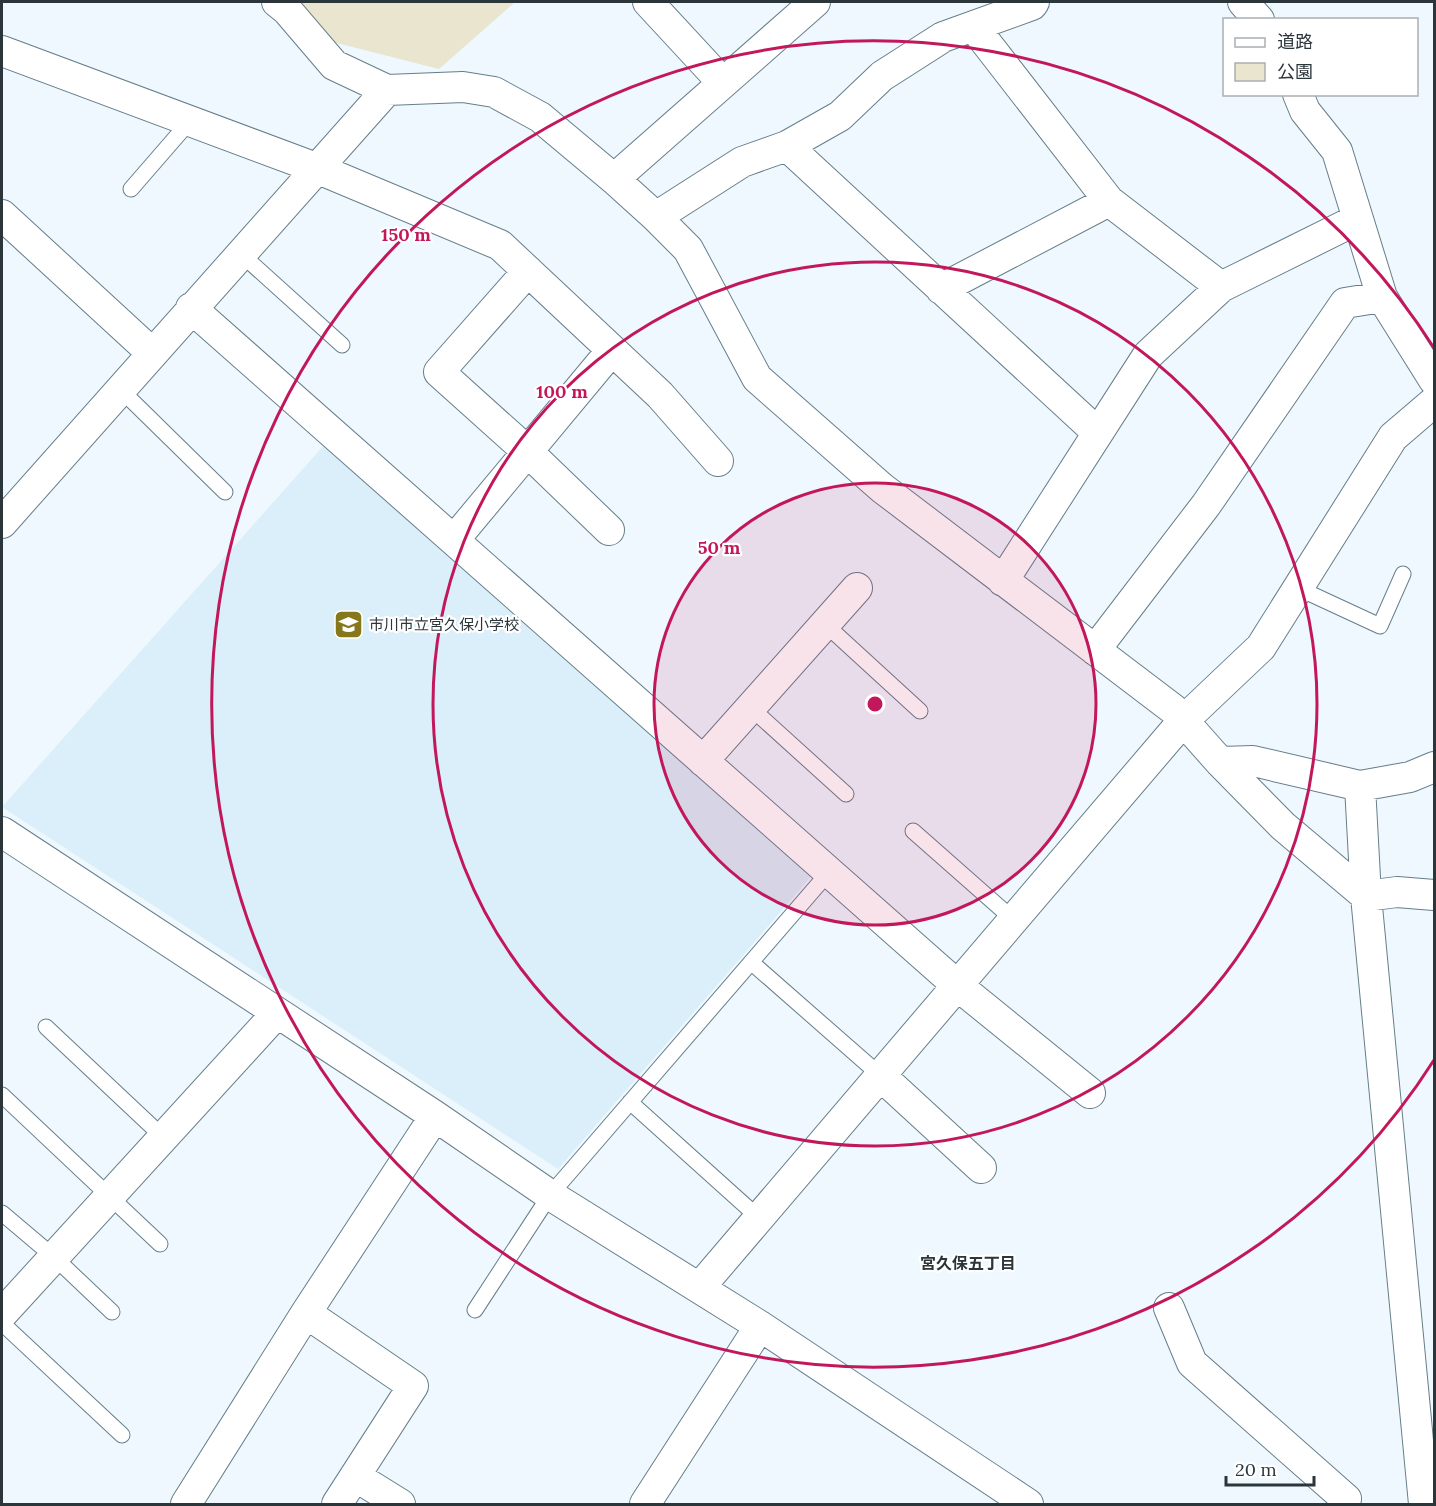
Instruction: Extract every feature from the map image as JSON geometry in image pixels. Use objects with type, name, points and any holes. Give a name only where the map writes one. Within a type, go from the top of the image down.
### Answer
[{"type":"street","points":[[277,2],[287,10],[334,65],[387,90],[463,87],[494,92],[540,117],[614,179],[688,249],[757,378],[882,488],[1173,709],[1220,762],[1283,826],[1366,896],[1397,892],[1434,895]]},
{"type":"street","points":[[648,2],[723,83]]},
{"type":"street","points":[[614,179],[815,2]]},
{"type":"street","points":[[656,217],[742,162],[787,146],[840,116],[882,76],[943,37],[1032,5],[1034,2]]},
{"type":"street","points":[[1243,2],[1257,18]]},
{"type":"street","points":[[974,27],[1109,201],[1221,287]]},
{"type":"street","points":[[2,51],[316,168],[501,245],[660,395],[718,461]]},
{"type":"street","points":[[2,523],[387,90]]},
{"type":"street","points":[[1299,96],[1305,111],[1337,150],[1382,297],[1434,380]]},
{"type":"street","points":[[787,146],[1098,433]]},
{"type":"street","points":[[941,289],[1109,201]]},
{"type":"street","points":[[2,215],[152,352]]},
{"type":"street","points":[[1003,581],[1148,355],[1221,287],[1358,219]]},
{"type":"street","points":[[528,271],[438,372],[528,452],[609,530]]},
{"type":"street","points":[[1095,650],[1206,505],[1345,303],[1382,297]]},
{"type":"street","points":[[191,308],[958,986],[1090,1093]]},
{"type":"street","points":[[454,540],[612,350]]},
{"type":"street","points":[[700,1287],[1183,721],[1261,647],[1393,437],[1434,402]]},
{"type":"street","points":[[703,761],[857,588]]},
{"type":"street","points":[[1220,762],[1253,762],[1360,786],[1410,777],[1434,767]]},
{"type":"street","points":[[1360,786],[1366,896],[1424,1504]]},
{"type":"street","points":[[2,832],[435,1116],[550,1195],[700,1287],[1029,1504]]},
{"type":"street","points":[[2,1314],[277,1013]]},
{"type":"street","points":[[880,1076],[981,1168]]},
{"type":"street","points":[[186,1504],[306,1313],[435,1116]]},
{"type":"street","points":[[1169,1308],[1192,1363],[1346,1499],[1345,1504]]},
{"type":"street","points":[[306,1313],[413,1386],[337,1504]]},
{"type":"street","points":[[645,1504],[760,1326]]},
{"type":"street","points":[[355,1476],[400,1504]]},
{"type":"lane","points":[[131,189],[190,121]]},
{"type":"lane","points":[[240,253],[342,345]]},
{"type":"lane","points":[[120,389],[225,492]]},
{"type":"lane","points":[[1298,588],[1380,626],[1402,574]]},
{"type":"lane","points":[[825,624],[920,711]]},
{"type":"lane","points":[[751,708],[846,794]]},
{"type":"lane","points":[[913,831],[1014,920]]},
{"type":"lane","points":[[475,1310],[550,1195],[829,872]]},
{"type":"lane","points":[[751,962],[880,1076]]},
{"type":"lane","points":[[46,1027],[163,1137]]},
{"type":"lane","points":[[2,1095],[160,1244]]},
{"type":"lane","points":[[630,1102],[759,1218]]},
{"type":"lane","points":[[2,1213],[54,1257],[112,1312]]},
{"type":"lane","points":[[2,1323],[122,1436]]},
{"type":"shaded area","name":"市川市立宮久保小学校","points":[[326,443],[815,872],[558,1169],[2,807]]},
{"type":"green space","points":[[288,2],[515,2],[439,69],[329,41]]},
{"type":"place","name":"市川市立宮久保小学校","points":[[348,625]]},
{"type":"district","name":"宮久保五丁目","points":[[968,1263]]}]
